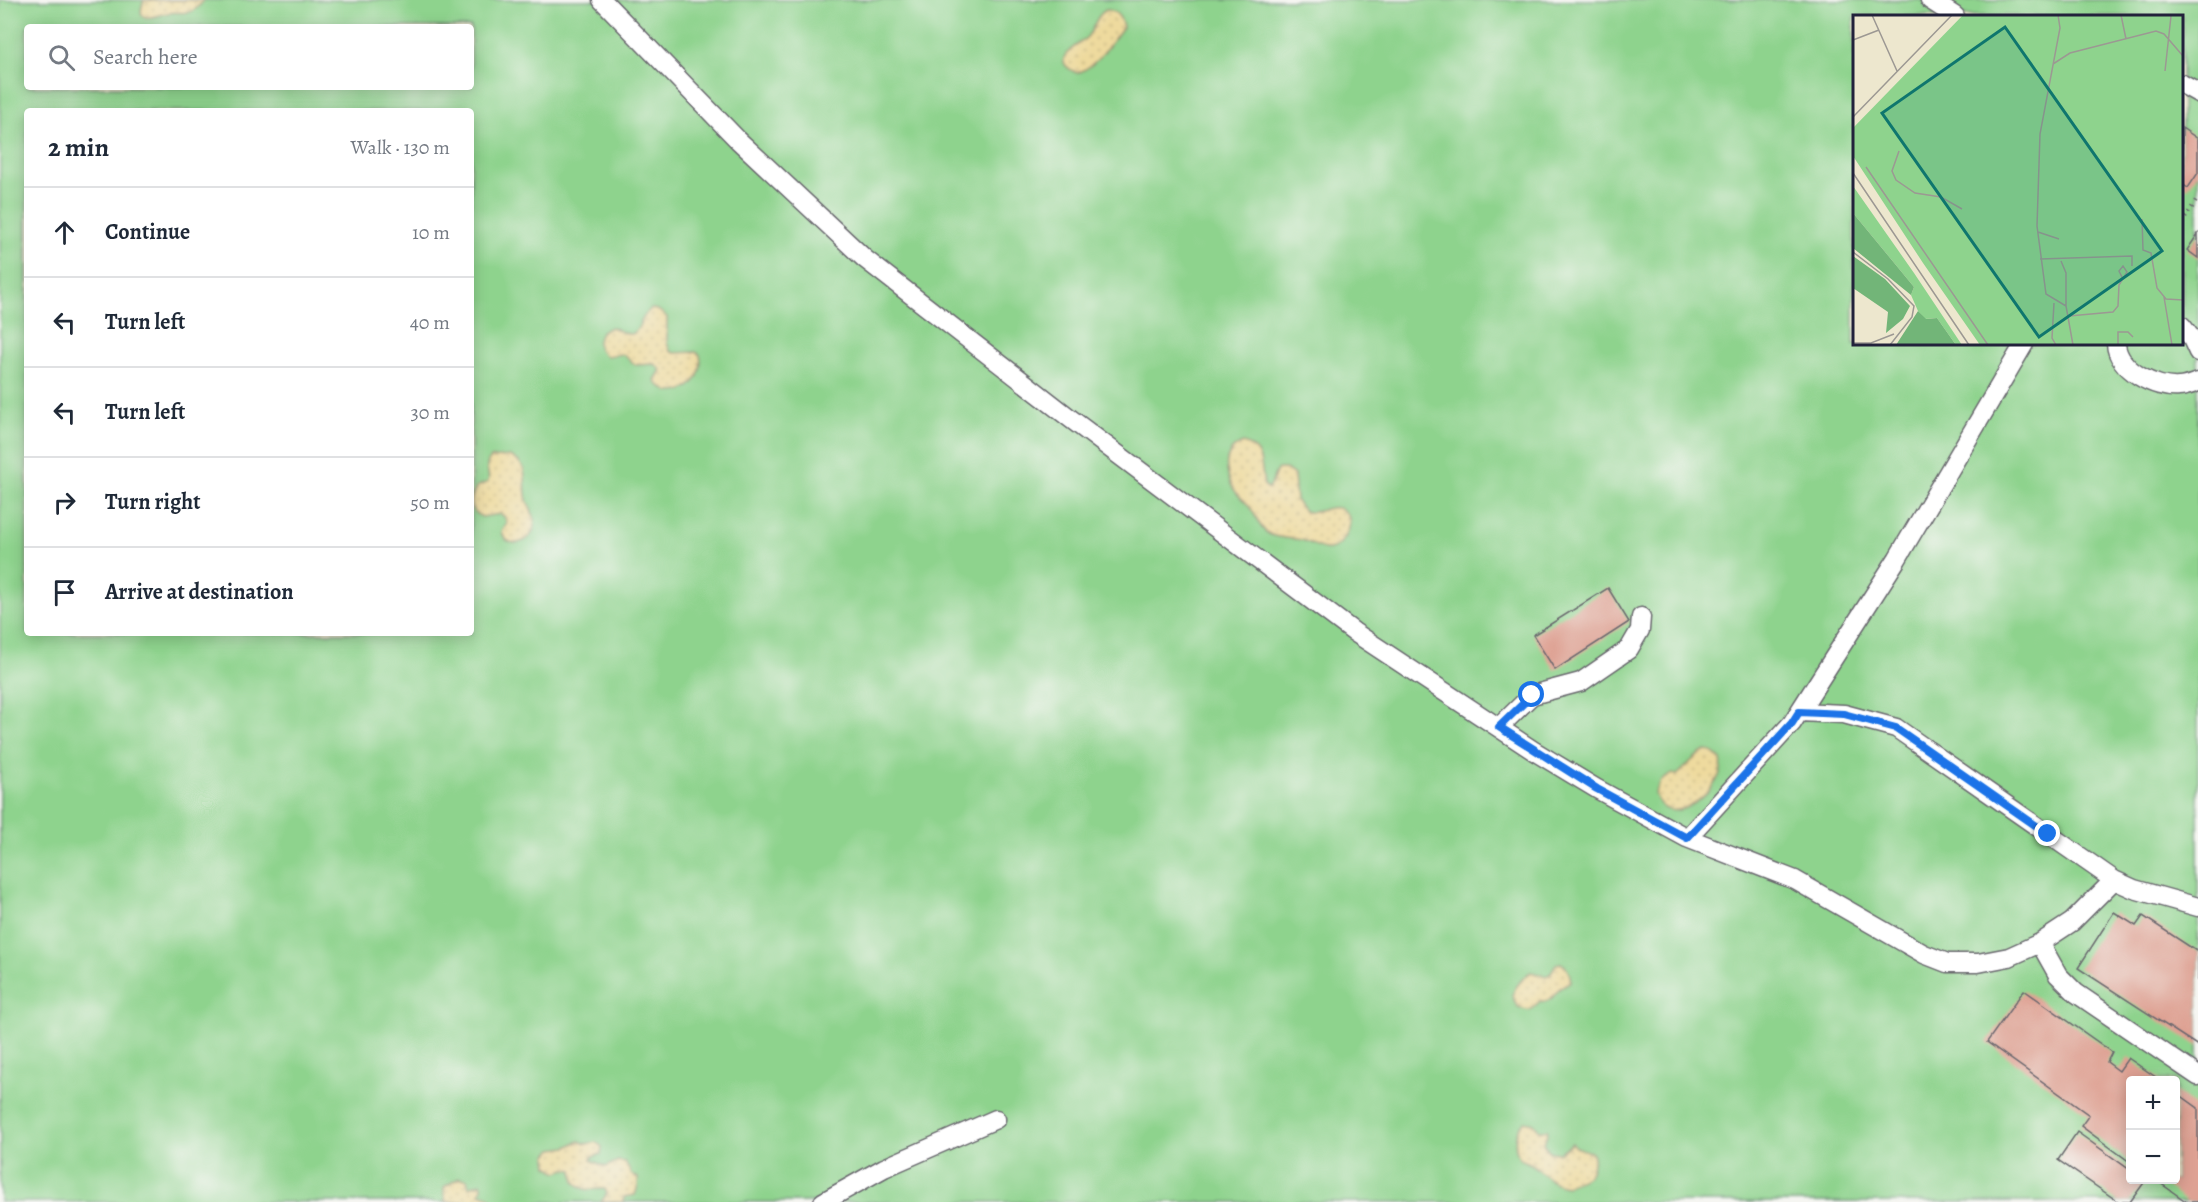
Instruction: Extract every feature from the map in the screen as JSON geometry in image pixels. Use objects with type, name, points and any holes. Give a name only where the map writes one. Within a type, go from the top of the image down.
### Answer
[{"type":"lane","points":[[602,0],[738,140],[865,259],[1071,419],[1354,632],[1597,789],[1687,838],[1795,880],[1924,954],[1947,963],[1978,963],[2009,957],[2040,943],[2072,922],[2114,880]]},
{"type":"lane","points":[[1930,0],[1953,15]]},
{"type":"lane","points":[[2183,85],[2198,93]]},
{"type":"lane","points":[[2183,328],[2192,339],[2198,352]]},
{"type":"lane","points":[[1687,838],[1792,723],[1897,559],[2023,345]]},
{"type":"lane","points":[[2116,345],[2116,350],[2124,362],[2134,372],[2149,380],[2179,387],[2198,382]]},
{"type":"lane","points":[[1499,727],[1532,695],[1581,682],[1629,649],[1640,630],[1641,617]]},
{"type":"lane","points":[[1799,712],[1844,714],[1896,728],[2114,880],[2134,889],[2197,904]]},
{"type":"lane","points":[[2040,943],[2058,975],[2076,993],[2198,1076]]},
{"type":"lane","points":[[823,1202],[884,1168],[996,1119]]},
{"type":"path","points":[[2183,220],[2198,198]]},
{"type":"green space","points":[[0,0],[2198,0],[2198,1202],[0,1202]]},
{"type":"sand","points":[[144,0],[204,0],[189,12],[170,13],[149,18],[141,12]]},
{"type":"sand","points":[[1106,10],[1118,15],[1123,27],[1097,60],[1077,73],[1068,68],[1064,63],[1064,58],[1071,49],[1090,34],[1100,15]]},
{"type":"sand","points":[[651,309],[658,310],[667,317],[667,343],[670,351],[674,353],[696,352],[700,355],[698,376],[684,390],[669,392],[657,384],[655,380],[661,370],[655,364],[636,365],[622,354],[606,356],[600,351],[598,343],[601,332],[611,327],[625,333],[633,333]]},
{"type":"sand","points":[[1243,443],[1258,454],[1264,485],[1268,488],[1278,469],[1286,469],[1294,475],[1296,501],[1304,511],[1315,512],[1334,507],[1343,510],[1349,520],[1345,538],[1335,547],[1324,549],[1301,540],[1273,536],[1263,530],[1250,507],[1233,488],[1228,475],[1228,456],[1234,448]]},
{"type":"sand","points":[[510,456],[523,468],[526,496],[534,527],[529,537],[519,543],[513,543],[504,538],[502,532],[507,523],[504,516],[500,514],[482,517],[474,510],[474,493],[476,487],[488,482],[487,464],[491,458]]},
{"type":"sand","points":[[1706,751],[1712,752],[1721,760],[1721,771],[1706,794],[1683,809],[1671,810],[1661,805],[1655,793],[1661,781],[1672,774],[1677,775],[1694,758]]},
{"type":"sand","points":[[1561,963],[1568,970],[1571,981],[1561,987],[1548,1001],[1540,1001],[1530,1010],[1517,1006],[1512,996],[1525,976],[1531,972],[1546,976],[1556,964]]},
{"type":"sand","points":[[1525,1121],[1534,1123],[1539,1130],[1548,1130],[1544,1144],[1550,1152],[1559,1153],[1572,1143],[1575,1147],[1591,1152],[1593,1161],[1588,1175],[1567,1186],[1560,1185],[1551,1181],[1533,1165],[1519,1158],[1516,1138]]},
{"type":"sand","points":[[579,1141],[586,1144],[596,1142],[602,1147],[601,1154],[592,1157],[591,1160],[606,1167],[618,1161],[625,1162],[631,1174],[638,1178],[635,1195],[624,1197],[623,1202],[601,1202],[607,1194],[605,1189],[583,1188],[575,1182],[573,1170],[565,1169],[558,1172],[548,1166],[547,1156],[553,1149],[567,1147]]},
{"type":"sand","points":[[459,1178],[467,1179],[469,1187],[481,1183],[480,1193],[491,1197],[493,1202],[446,1202],[444,1187]]},
{"type":"building","points":[[2183,129],[2198,139],[2198,173],[2188,188],[2183,185]]},
{"type":"building","points":[[2198,234],[2198,258],[2187,250]]},
{"type":"building","points":[[1608,588],[1629,622],[1555,670],[1533,635]]},
{"type":"building","points":[[2114,912],[2136,926],[2143,916],[2198,952],[2198,1046],[2078,968]]},
{"type":"building","points":[[2024,990],[2112,1052],[2107,1062],[2119,1071],[2128,1058],[2154,1076],[2126,1076],[2126,1159],[2081,1126],[2089,1115],[1987,1042]]},
{"type":"building","points":[[2180,1095],[2198,1108],[2198,1202],[2187,1202],[2162,1184],[2180,1184]]},
{"type":"building","points":[[2077,1132],[2126,1167],[2126,1184],[2143,1184],[2130,1202],[2119,1202],[2058,1160]]},
{"type":"route","points":[[1532,695],[1499,727],[1597,789],[1687,838],[1792,723],[1799,712],[1844,714],[1896,728],[2048,834]]}]
